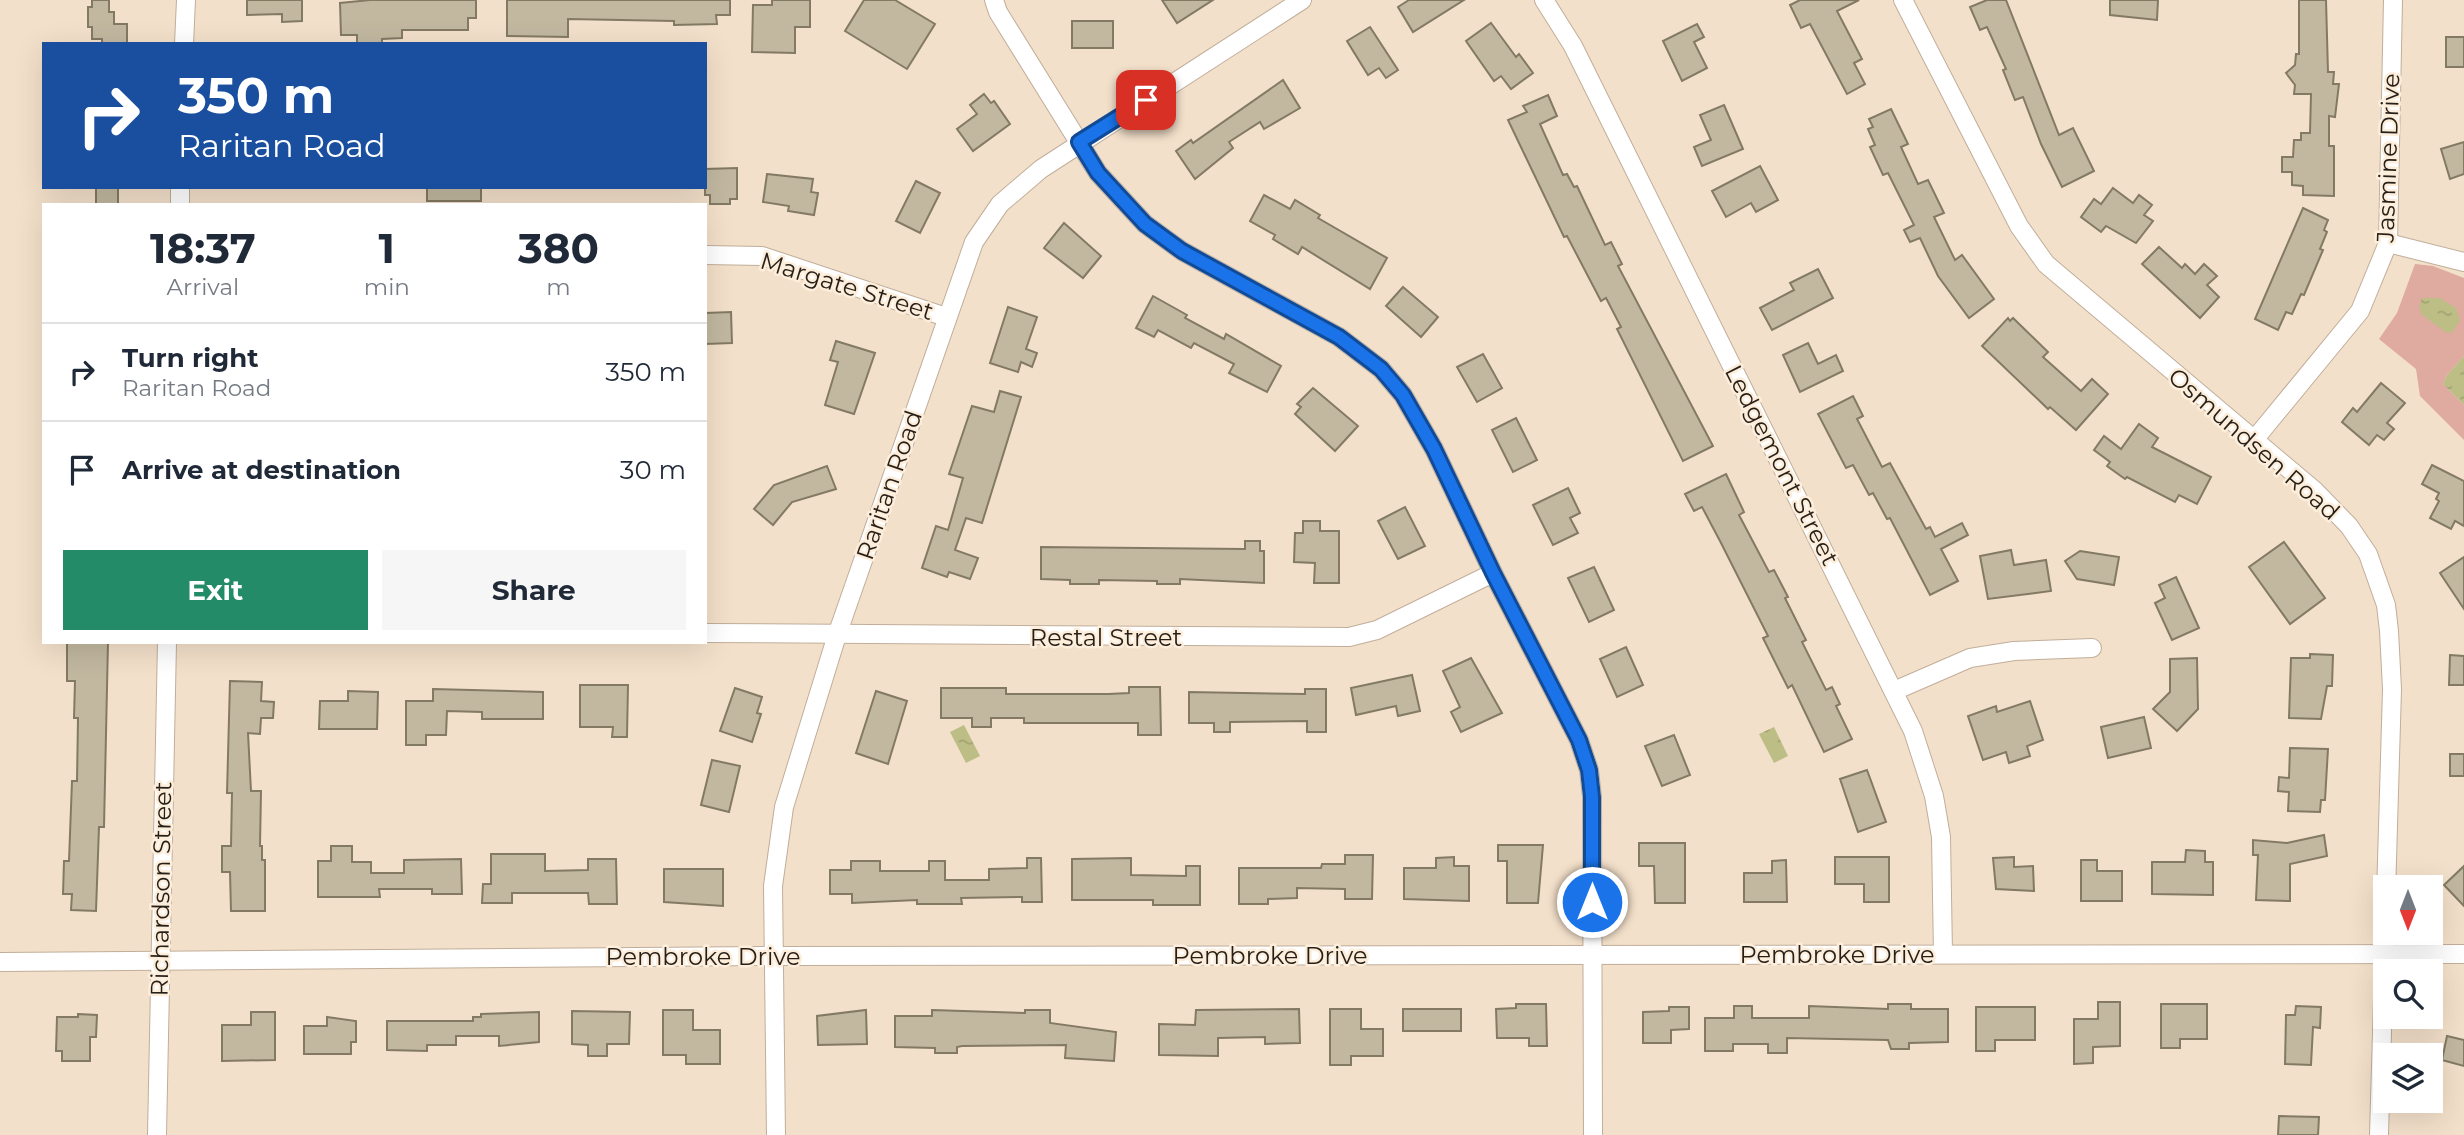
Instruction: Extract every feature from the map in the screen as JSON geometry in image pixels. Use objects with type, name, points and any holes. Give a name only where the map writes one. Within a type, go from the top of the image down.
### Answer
[{"type":"street","points":[[184,42],[186,0]]},
{"type":"street","points":[[994,0],[998,12],[1098,173],[1145,224],[1182,251],[1312,320],[1381,369],[1403,395],[1434,449],[1493,573],[1579,740],[1589,770],[1592,797],[1593,1135]]},
{"type":"street","name":"Raritan Road","points":[[776,1135],[773,886],[784,807],[837,635],[974,242],[1000,204],[1079,142],[1302,0]]},
{"type":"street","name":"Ledgemont Street","points":[[1544,0],[1573,46],[1913,731],[1934,796],[1941,837],[1943,954]]},
{"type":"street","name":"Osmundsen Road","points":[[1903,0],[2019,226],[2046,264],[2315,491],[2349,526],[2368,554],[2386,605],[2392,689],[2382,953],[2379,1135]]},
{"type":"street","name":"Jasmine Drive","points":[[2253,440],[2360,311],[2388,243],[2393,0]]},
{"type":"street","points":[[2388,243],[2464,262]]},
{"type":"street","name":"Margate Street","points":[[707,255],[762,256],[946,317]]},
{"type":"street","name":"Restal Street","points":[[707,633],[1349,636],[1377,630],[1493,573]]},
{"type":"street","name":"Richardson Street","points":[[157,1135],[158,960],[167,644]]},
{"type":"street","points":[[1894,691],[1970,658],[2014,651],[2092,648]]},
{"type":"street","name":"Pembroke Drive","points":[[0,962],[773,956],[2464,954]]},
{"type":"shaded area","points":[[2415,264],[2433,266],[2464,278],[2464,356],[2447,375],[2443,384],[2464,405],[2464,440],[2420,396],[2416,369],[2379,339],[2397,313]]},
{"type":"water","points":[[2422,298],[2440,298],[2456,308],[2460,320],[2453,332],[2447,333],[2422,315],[2419,307]]},
{"type":"water","points":[[2464,356],[2464,405],[2443,384],[2447,375]]},
{"type":"water","points":[[964,725],[980,756],[966,763],[950,732]]},
{"type":"water","points":[[1774,727],[1788,756],[1774,763],[1759,734]]},
{"type":"building","points":[[92,0],[109,0],[109,12],[114,12],[114,24],[127,24],[127,42],[102,42],[102,39],[92,39],[92,27],[88,27],[88,7],[92,7]]},
{"type":"building","points":[[247,0],[302,0],[302,21],[282,22],[282,14],[247,15]]},
{"type":"building","points":[[370,0],[476,0],[476,18],[468,18],[468,30],[402,30],[402,38],[382,39],[382,42],[357,42],[357,35],[341,35],[340,3]]},
{"type":"building","points":[[507,0],[730,0],[730,15],[716,15],[717,24],[674,25],[674,21],[568,19],[568,37],[507,36]]},
{"type":"building","points":[[772,0],[810,0],[810,27],[795,27],[795,53],[752,52],[753,5],[772,5]]},
{"type":"building","points":[[864,0],[895,0],[935,24],[907,69],[845,31]]},
{"type":"building","points":[[1162,0],[1213,0],[1177,23]]},
{"type":"building","points":[[1409,0],[1464,0],[1413,32],[1398,7]]},
{"type":"building","points":[[1800,0],[1859,0],[1837,11],[1862,59],[1854,63],[1865,84],[1847,94],[1810,24],[1801,28],[1790,5]]},
{"type":"building","points":[[1987,0],[2006,0],[2059,135],[2073,128],[2094,171],[2062,187],[2041,144],[2023,97],[2015,100],[2003,70],[2006,69],[1987,27],[1980,30],[1970,7]]},
{"type":"building","points":[[2110,0],[2158,0],[2157,20],[2110,15]]},
{"type":"building","points":[[2299,0],[2326,0],[2328,72],[2334,72],[2333,84],[2339,84],[2335,117],[2329,116],[2329,146],[2334,146],[2334,196],[2303,195],[2303,186],[2292,185],[2292,172],[2282,172],[2282,157],[2293,157],[2294,140],[2301,140],[2301,133],[2310,133],[2311,94],[2294,94],[2295,85],[2286,73],[2295,65],[2296,54],[2299,54]]},
{"type":"building","points":[[1072,21],[1113,21],[1113,48],[1072,48]]},
{"type":"building","points":[[1491,23],[1516,57],[1519,54],[1533,73],[1511,89],[1501,76],[1494,81],[1466,41]]},
{"type":"building","points":[[1697,24],[1704,37],[1694,42],[1707,68],[1682,81],[1663,41]]},
{"type":"building","points":[[1370,27],[1398,70],[1386,78],[1379,68],[1368,75],[1347,41]]},
{"type":"building","points":[[2446,37],[2464,37],[2464,67],[2446,67]]},
{"type":"building","points":[[1283,80],[1300,108],[1264,129],[1260,122],[1229,142],[1233,148],[1195,179],[1176,151],[1191,140],[1193,143]]},
{"type":"building","points":[[984,94],[991,103],[994,101],[1010,124],[973,151],[957,129],[977,114],[970,105]]},
{"type":"building","points":[[1548,95],[1557,116],[1540,124],[1563,175],[1567,174],[1574,187],[1577,186],[1605,245],[1611,242],[1622,264],[1618,266],[1713,446],[1683,461],[1617,329],[1621,327],[1606,298],[1601,301],[1567,236],[1564,237],[1508,120],[1527,112],[1523,106]]},
{"type":"building","points":[[1724,105],[1743,149],[1702,166],[1694,147],[1711,140],[1700,115]]},
{"type":"building","points":[[1891,109],[1908,144],[1901,147],[1918,184],[1928,180],[1944,213],[1934,217],[1955,260],[1962,255],[1994,299],[1969,318],[1938,276],[1920,238],[1910,242],[1904,230],[1914,225],[1888,173],[1883,175],[1870,147],[1875,145],[1868,129],[1873,127],[1869,119]]},
{"type":"building","points":[[2464,142],[2464,174],[2450,179],[2441,149]]},
{"type":"building","points":[[1760,166],[1778,200],[1756,212],[1751,203],[1726,217],[1712,191]]},
{"type":"building","points":[[737,168],[737,199],[730,199],[730,204],[710,204],[710,195],[705,195],[707,169]]},
{"type":"building","points":[[767,174],[813,179],[811,192],[818,193],[814,215],[788,211],[789,206],[763,202]]},
{"type":"building","points":[[916,181],[940,193],[920,233],[896,221]]},
{"type":"building","points":[[2113,188],[2133,203],[2139,195],[2152,205],[2144,215],[2153,221],[2136,243],[2106,226],[2101,232],[2081,217],[2094,199],[2101,204]]},
{"type":"building","points":[[96,189],[118,189],[118,203],[96,203]]},
{"type":"building","points":[[427,189],[481,189],[481,201],[427,201]]},
{"type":"building","points":[[1264,195],[1290,209],[1295,200],[1320,215],[1318,218],[1387,258],[1370,289],[1302,247],[1298,254],[1273,239],[1275,235],[1250,221]]},
{"type":"building","points":[[2303,208],[2328,220],[2324,230],[2327,232],[2320,249],[2323,250],[2304,295],[2301,294],[2292,314],[2286,312],[2278,330],[2255,319]]},
{"type":"building","points":[[1064,223],[1101,256],[1083,278],[1044,248]]},
{"type":"building","points":[[2159,247],[2182,268],[2185,264],[2195,274],[2204,264],[2217,276],[2207,285],[2219,297],[2200,318],[2142,264]]},
{"type":"building","points":[[1818,269],[1833,298],[1772,330],[1760,308],[1794,290],[1790,283]]},
{"type":"building","points":[[1403,287],[1438,317],[1421,337],[1386,306]]},
{"type":"building","points":[[1153,296],[1187,315],[1185,318],[1224,339],[1226,334],[1281,366],[1267,392],[1229,373],[1234,364],[1194,343],[1191,348],[1158,330],[1154,337],[1136,328]]},
{"type":"building","points":[[1008,307],[1037,317],[1026,349],[1037,353],[1032,367],[1021,362],[1018,372],[990,363]]},
{"type":"building","points":[[731,312],[732,343],[707,344],[707,313]]},
{"type":"building","points":[[2008,318],[2010,321],[2013,318],[2048,352],[2043,357],[2081,391],[2092,379],[2108,394],[2076,430],[2050,407],[2048,409],[1982,346]]},
{"type":"building","points":[[836,341],[875,353],[854,414],[825,405],[838,362],[830,360]]},
{"type":"building","points":[[1808,343],[1818,364],[1836,355],[1843,371],[1800,392],[1783,355]]},
{"type":"building","points":[[1483,354],[1502,388],[1477,402],[1457,367]]},
{"type":"building","points":[[2381,383],[2405,403],[2387,423],[2394,429],[2384,440],[2377,435],[2369,445],[2342,422],[2353,408],[2357,412]]},
{"type":"building","points":[[1313,388],[1358,426],[1335,451],[1295,414],[1301,407],[1297,404]]},
{"type":"building","points":[[1000,391],[1021,397],[982,523],[966,518],[955,550],[978,558],[970,579],[949,572],[947,577],[922,568],[936,526],[948,530],[963,478],[949,474],[972,406],[994,412]]},
{"type":"building","points":[[1853,396],[1863,416],[1857,419],[1882,467],[1890,463],[1926,529],[1930,527],[1935,537],[1962,523],[1968,535],[1941,549],[1958,581],[1930,595],[1890,518],[1887,519],[1873,493],[1869,495],[1853,465],[1846,468],[1818,414]]},
{"type":"building","points":[[1516,418],[1537,460],[1513,472],[1492,430]]},
{"type":"building","points":[[2139,424],[2158,438],[2152,447],[2211,477],[2197,504],[2179,495],[2175,502],[2127,477],[2125,479],[2107,466],[2110,462],[2094,450],[2104,436],[2121,449]]},
{"type":"building","points":[[2432,465],[2464,481],[2464,526],[2455,521],[2451,529],[2430,518],[2439,501],[2436,499],[2439,493],[2422,484]]},
{"type":"building","points":[[827,466],[836,489],[792,502],[773,525],[754,509],[774,485]]},
{"type":"building","points":[[1726,474],[1744,512],[1739,515],[1769,572],[1774,570],[1788,597],[1785,598],[1806,640],[1802,642],[1826,690],[1832,687],[1840,704],[1836,706],[1852,739],[1824,752],[1792,685],[1788,688],[1763,638],[1768,636],[1702,507],[1694,511],[1685,494]]},
{"type":"building","points":[[1568,488],[1580,513],[1570,518],[1578,533],[1553,545],[1533,505]]},
{"type":"building","points":[[1405,507],[1425,546],[1398,559],[1378,521]]},
{"type":"building","points":[[1303,521],[1320,521],[1320,531],[1339,531],[1339,583],[1314,583],[1315,563],[1294,562],[1295,533],[1303,533]]},
{"type":"building","points":[[1245,541],[1260,541],[1260,551],[1264,551],[1264,583],[1180,579],[1180,584],[1099,580],[1099,584],[1070,584],[1070,580],[1041,579],[1041,547],[1245,549]]},
{"type":"building","points":[[2284,542],[2325,598],[2290,624],[2249,567]]},
{"type":"building","points":[[2011,550],[2014,565],[2046,560],[2051,591],[1988,599],[1980,556]]},
{"type":"building","points":[[2080,551],[2119,557],[2114,585],[2077,579],[2065,561]]},
{"type":"building","points":[[2464,557],[2464,609],[2440,573]]},
{"type":"building","points":[[1594,567],[1614,610],[1589,622],[1568,578]]},
{"type":"building","points":[[2176,577],[2199,628],[2172,640],[2155,603],[2165,598],[2159,585]]},
{"type":"building","points":[[67,644],[108,644],[104,827],[99,827],[96,911],[71,910],[72,894],[63,894],[64,861],[69,861],[72,781],[77,781],[78,718],[74,718],[75,681],[67,681]]},
{"type":"building","points":[[1626,647],[1643,685],[1617,697],[1600,659]]},
{"type":"building","points":[[2310,654],[2333,655],[2332,686],[2327,686],[2321,719],[2289,718],[2291,658],[2310,658]]},
{"type":"building","points":[[2450,655],[2464,656],[2464,685],[2449,685]]},
{"type":"building","points":[[1471,658],[1502,713],[1461,732],[1451,712],[1460,707],[1443,671]]},
{"type":"building","points":[[2197,658],[2198,709],[2177,731],[2153,709],[2170,692],[2170,659]]},
{"type":"building","points":[[1412,675],[1420,711],[1398,716],[1396,706],[1356,715],[1351,688]]},
{"type":"building","points":[[230,681],[262,682],[261,701],[274,702],[273,718],[261,718],[260,734],[248,733],[251,791],[261,791],[260,846],[262,860],[265,860],[265,911],[231,911],[230,872],[222,872],[222,846],[231,846],[232,793],[227,793]]},
{"type":"building","points":[[580,685],[628,685],[627,737],[612,737],[613,727],[580,727]]},
{"type":"building","points":[[1129,687],[1160,687],[1161,735],[1138,735],[1138,723],[1024,723],[1024,718],[991,718],[991,727],[972,727],[972,718],[941,718],[941,688],[1006,688],[1006,694],[1108,694],[1129,693]]},
{"type":"building","points":[[735,688],[762,697],[757,713],[761,714],[752,742],[720,731]]},
{"type":"building","points":[[433,689],[543,692],[543,719],[482,719],[482,712],[447,711],[446,735],[426,735],[426,745],[406,745],[406,701],[433,701]]},
{"type":"building","points":[[1305,689],[1326,689],[1326,732],[1307,732],[1307,721],[1230,722],[1230,732],[1214,732],[1214,723],[1189,723],[1189,692],[1305,694]]},
{"type":"building","points":[[348,691],[378,692],[377,729],[319,729],[320,701],[348,701]]},
{"type":"building","points":[[876,691],[907,701],[888,764],[856,753]]},
{"type":"building","points":[[2030,701],[2043,740],[2027,746],[2030,756],[2009,763],[2006,752],[1983,760],[1968,716],[1996,706],[1997,712]]},
{"type":"building","points":[[2144,717],[2151,748],[2108,758],[2101,727]]},
{"type":"building","points":[[1674,735],[1690,775],[1662,786],[1645,746]]},
{"type":"building","points":[[2290,748],[2328,749],[2325,800],[2321,800],[2320,812],[2288,811],[2289,792],[2278,791],[2279,777],[2289,778]]},
{"type":"building","points":[[2450,754],[2464,754],[2464,776],[2450,776]]},
{"type":"building","points":[[712,760],[740,766],[729,812],[701,805]]},
{"type":"building","points":[[1867,770],[1886,822],[1858,832],[1840,779]]},
{"type":"building","points":[[2324,835],[2327,856],[2290,864],[2290,901],[2256,900],[2258,855],[2253,855],[2253,840],[2287,843]]},
{"type":"building","points":[[1639,843],[1685,843],[1685,903],[1655,903],[1654,866],[1639,866]]},
{"type":"building","points":[[1498,845],[1543,845],[1538,903],[1507,903],[1507,861],[1498,861]]},
{"type":"building","points":[[331,846],[352,846],[352,862],[371,862],[371,873],[404,873],[404,860],[461,859],[462,894],[432,894],[432,889],[379,889],[380,897],[318,897],[318,861],[331,861]]},
{"type":"building","points":[[2186,850],[2205,851],[2205,862],[2213,862],[2213,895],[2152,894],[2152,862],[2185,862]]},
{"type":"building","points":[[491,854],[545,854],[545,871],[588,870],[588,859],[616,859],[617,904],[589,904],[588,893],[512,893],[512,903],[482,903],[483,884],[491,884]]},
{"type":"building","points":[[1345,855],[1373,855],[1372,899],[1345,899],[1345,889],[1297,888],[1297,898],[1268,899],[1268,904],[1239,904],[1239,868],[1321,868],[1322,864],[1345,864]]},
{"type":"building","points":[[1454,857],[1454,866],[1469,866],[1469,901],[1404,899],[1404,868],[1436,868],[1436,858]]},
{"type":"building","points":[[1835,857],[1889,857],[1889,902],[1864,902],[1864,884],[1835,884]]},
{"type":"building","points":[[2014,857],[2014,867],[2033,866],[2034,891],[1996,889],[1993,858]]},
{"type":"building","points":[[1027,858],[1041,858],[1042,902],[1022,902],[1022,897],[961,898],[962,904],[917,904],[917,900],[852,903],[852,894],[830,894],[830,870],[851,870],[851,861],[880,861],[880,871],[929,871],[929,861],[945,861],[945,880],[989,880],[989,869],[1027,868]]},
{"type":"building","points":[[1131,858],[1131,875],[1186,876],[1186,866],[1200,866],[1200,905],[1153,905],[1153,900],[1072,900],[1072,859]]},
{"type":"building","points":[[1786,860],[1787,902],[1744,902],[1744,873],[1772,873],[1772,861]]},
{"type":"building","points":[[2081,860],[2097,860],[2097,871],[2122,871],[2122,901],[2081,901]]},
{"type":"building","points":[[2464,866],[2464,906],[2444,885]]},
{"type":"building","points":[[664,869],[723,869],[723,906],[664,902]]},
{"type":"building","points":[[2098,1002],[2120,1002],[2120,1046],[2093,1047],[2093,1063],[2074,1064],[2074,1019],[2098,1019]]},
{"type":"building","points":[[1516,1004],[1546,1004],[1547,1046],[1529,1046],[1529,1038],[1497,1038],[1496,1009],[1516,1008]]},
{"type":"building","points":[[1888,1004],[1911,1004],[1911,1009],[1948,1009],[1948,1042],[1909,1043],[1909,1049],[1891,1049],[1888,1040],[1787,1038],[1787,1053],[1768,1053],[1768,1044],[1733,1044],[1733,1051],[1705,1051],[1705,1018],[1734,1018],[1734,1006],[1752,1006],[1752,1018],[1809,1018],[1809,1006],[1888,1009]]},
{"type":"building","points":[[2161,1004],[2207,1004],[2207,1039],[2180,1039],[2180,1048],[2161,1048]]},
{"type":"building","points":[[2296,1006],[2321,1007],[2320,1028],[2313,1027],[2311,1065],[2285,1064],[2286,1015],[2295,1015]]},
{"type":"building","points":[[1669,1007],[1689,1007],[1689,1029],[1671,1030],[1671,1043],[1643,1043],[1643,1012],[1669,1011]]},
{"type":"building","points":[[1976,1007],[2035,1007],[2035,1040],[1995,1040],[1995,1051],[1976,1051]]},
{"type":"building","points":[[1299,1009],[1300,1043],[1265,1044],[1265,1037],[1218,1038],[1218,1056],[1159,1055],[1159,1024],[1195,1025],[1196,1010]]},
{"type":"building","points":[[1330,1009],[1361,1009],[1361,1029],[1383,1029],[1383,1056],[1351,1056],[1351,1065],[1330,1065]]},
{"type":"building","points":[[1403,1009],[1461,1009],[1461,1031],[1403,1031]]},
{"type":"building","points":[[663,1010],[693,1010],[693,1030],[720,1030],[720,1064],[686,1064],[686,1055],[663,1055]]},
{"type":"building","points":[[866,1010],[867,1044],[818,1045],[817,1016]]},
{"type":"building","points":[[932,1010],[1025,1013],[1025,1010],[1050,1010],[1050,1023],[1116,1032],[1114,1061],[1065,1058],[1066,1045],[962,1046],[957,1047],[957,1053],[935,1053],[935,1048],[895,1047],[895,1016],[932,1016]]},
{"type":"building","points":[[572,1011],[630,1012],[629,1044],[607,1044],[607,1056],[588,1056],[588,1045],[572,1044]]},
{"type":"building","points":[[251,1012],[275,1012],[275,1060],[222,1061],[222,1025],[251,1025]]},
{"type":"building","points":[[539,1012],[539,1042],[499,1046],[499,1036],[456,1036],[456,1045],[427,1045],[427,1051],[387,1050],[387,1021],[473,1021],[473,1017],[481,1017],[481,1014]]},
{"type":"building","points":[[78,1014],[97,1015],[96,1037],[90,1037],[90,1061],[62,1061],[62,1051],[56,1051],[57,1017],[78,1017]]},
{"type":"building","points":[[327,1017],[356,1021],[356,1042],[351,1042],[351,1054],[304,1054],[304,1026],[327,1026]]},
{"type":"building","points":[[2447,1036],[2464,1040],[2464,1066],[2443,1060]]},
{"type":"building","points":[[2279,1116],[2319,1117],[2318,1135],[2278,1135]]},
{"type":"route","points":[[1146,100],[1079,142],[1098,173],[1145,224],[1182,251],[1312,320],[1381,369],[1403,395],[1434,449],[1493,573],[1579,740],[1589,770],[1592,797],[1592,902]]}]
